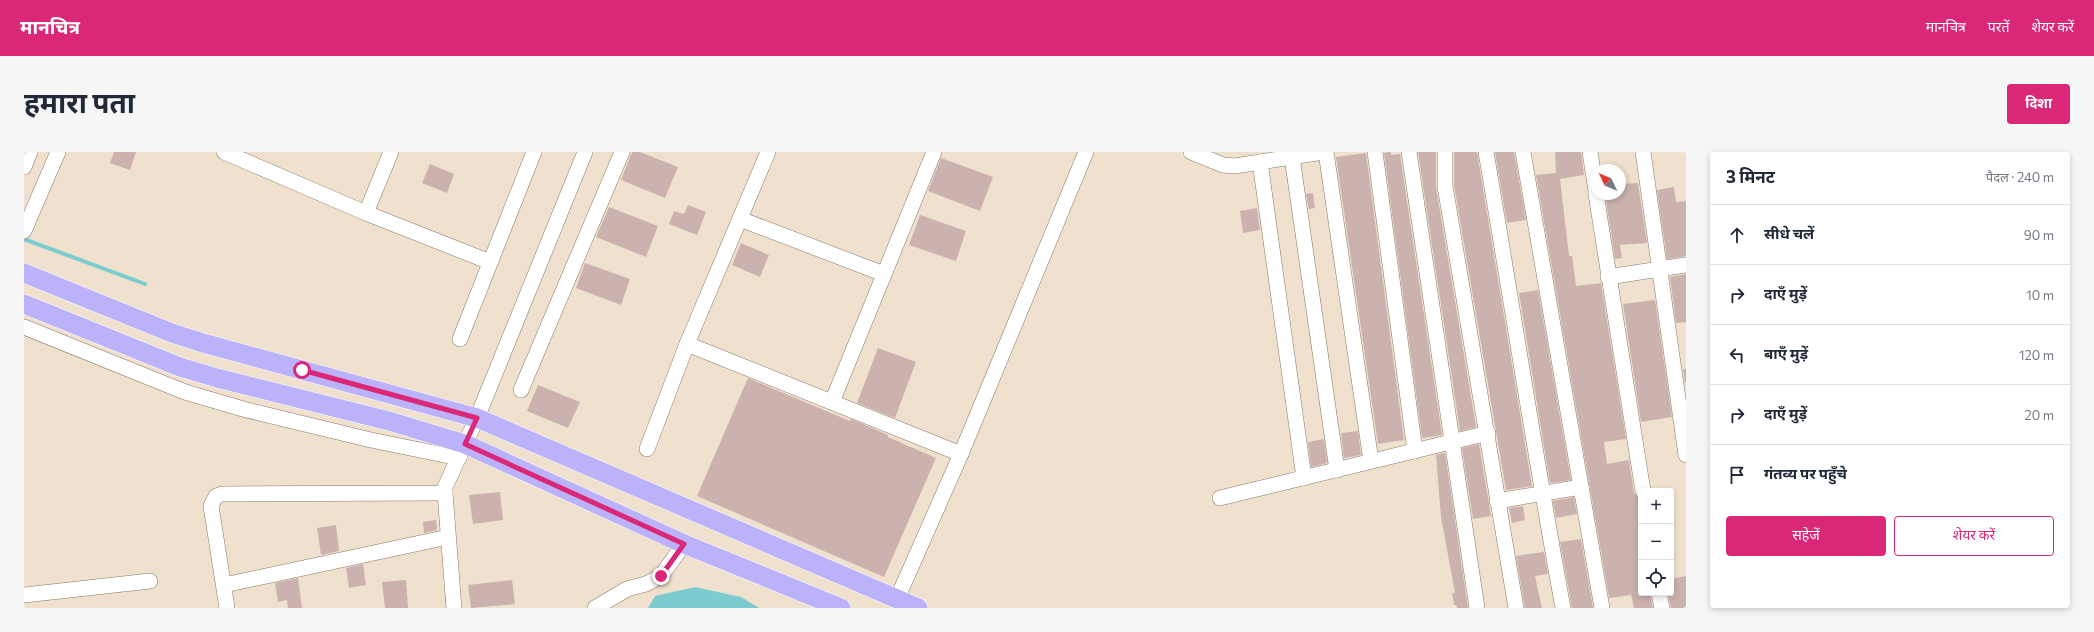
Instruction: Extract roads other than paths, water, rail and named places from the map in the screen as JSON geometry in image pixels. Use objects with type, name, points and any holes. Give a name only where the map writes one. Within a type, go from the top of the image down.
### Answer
[{"type":"main road","points":[[24,273],[172,333],[203,343],[477,418],[918,608]]},
{"type":"main road","points":[[24,304],[180,367],[217,378],[389,421],[841,608]]},
{"type":"street","points":[[24,167],[30,152]]},
{"type":"street","points":[[24,231],[58,152]]},
{"type":"street","points":[[224,152],[366,213],[490,262]]},
{"type":"street","points":[[366,213],[391,152]]},
{"type":"street","points":[[460,339],[534,152]]},
{"type":"street","points":[[454,608],[445,487],[477,418],[585,152]]},
{"type":"street","points":[[521,390],[622,152]]},
{"type":"street","points":[[647,450],[687,344],[768,152]]},
{"type":"street","points":[[832,402],[934,152]]},
{"type":"street","points":[[897,599],[961,454],[1086,152]]},
{"type":"street","points":[[1191,152],[1223,165],[1235,166],[1324,152],[1371,461]]},
{"type":"street","points":[[1375,152],[1416,451]]},
{"type":"street","points":[[1409,152],[1451,442],[1477,608]]},
{"type":"street","points":[[1445,152],[1445,186],[1488,433],[1497,502],[1516,608]]},
{"type":"street","points":[[1486,152],[1542,494],[1563,608]]},
{"type":"street","points":[[1523,152],[1602,608]]},
{"type":"street","points":[[1590,152],[1592,164]]},
{"type":"street","points":[[1643,152],[1686,455]]},
{"type":"street","points":[[1292,157],[1337,470]]},
{"type":"street","points":[[1260,162],[1304,478]]},
{"type":"street","points":[[1597,200],[1643,488]]},
{"type":"street","points":[[740,219],[884,274]]},
{"type":"street","points":[[1608,277],[1686,265]]},
{"type":"street","points":[[24,327],[186,392],[281,418],[462,451]]},
{"type":"street","points":[[687,344],[961,454]]},
{"type":"street","points":[[1220,498],[1488,433]]},
{"type":"street","points":[[1497,502],[1581,487]]},
{"type":"street","points":[[227,608],[211,506],[216,496],[222,494],[445,494]]},
{"type":"street","points":[[224,585],[448,537]]},
{"type":"street","points":[[595,608],[627,589],[646,584],[661,576],[684,544]]},
{"type":"street","points":[[24,595],[150,581]]},
{"type":"street","points":[[1660,596],[1662,608]]},
{"type":"water","points":[[695,587],[741,597],[759,608],[648,608],[655,596]]},
{"type":"waterway","points":[[24,239],[145,284]]}]
